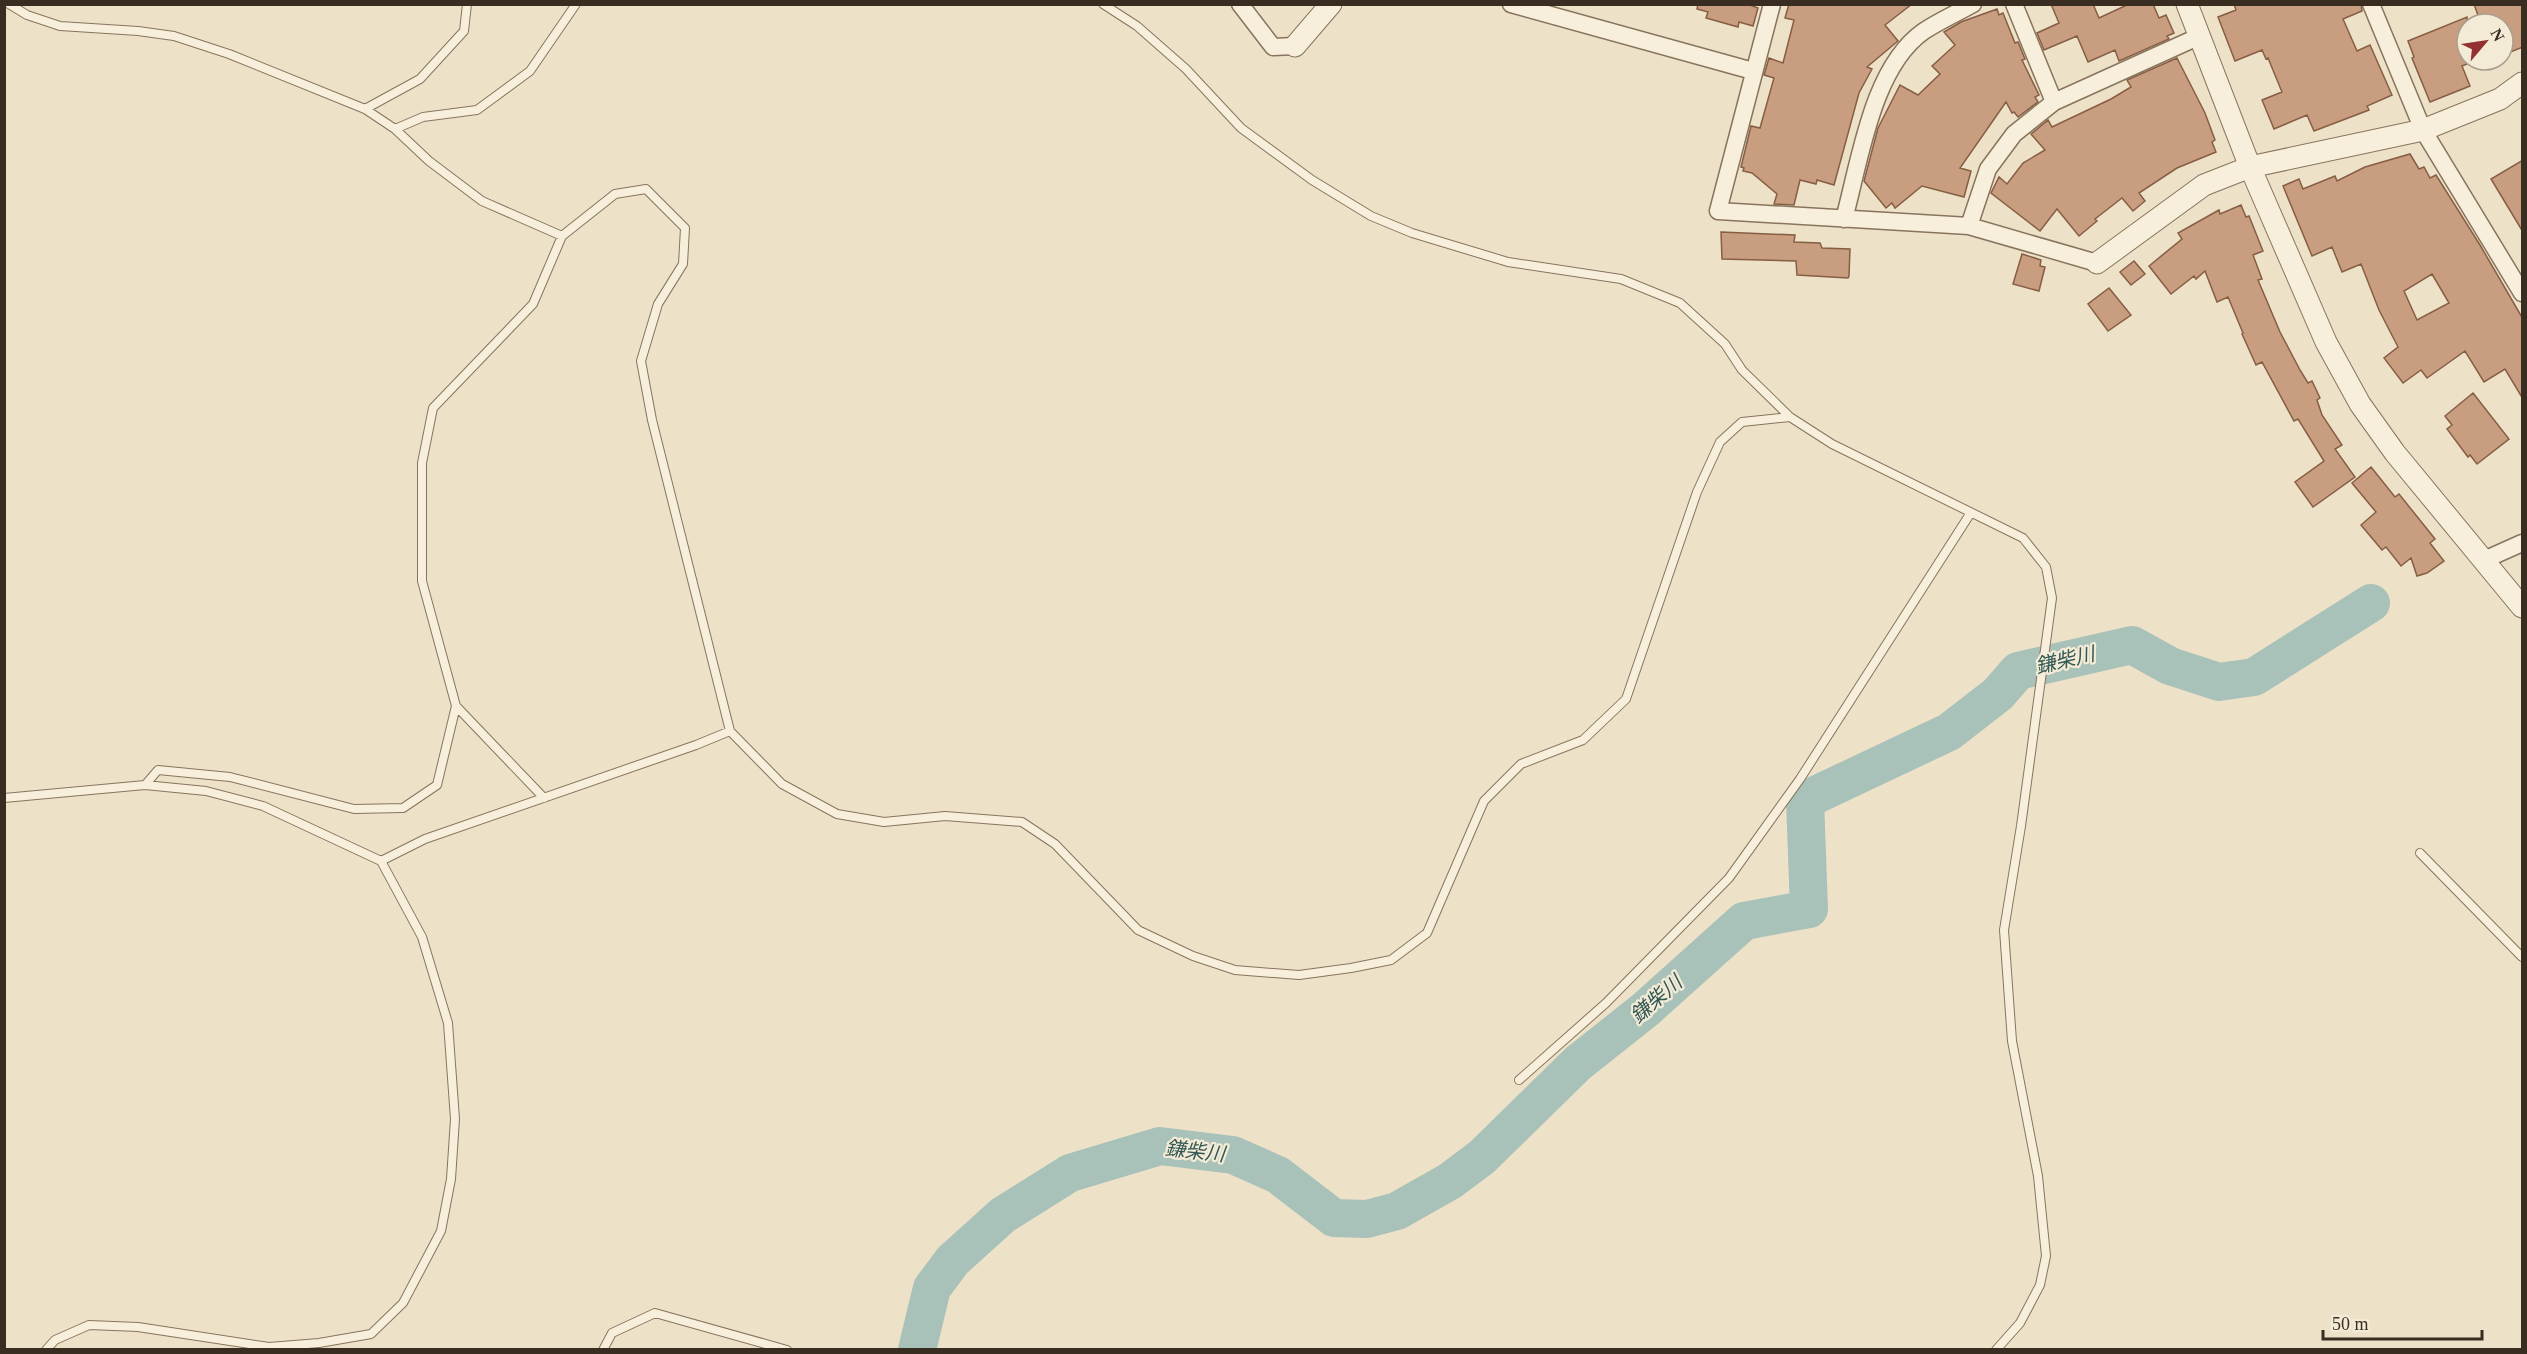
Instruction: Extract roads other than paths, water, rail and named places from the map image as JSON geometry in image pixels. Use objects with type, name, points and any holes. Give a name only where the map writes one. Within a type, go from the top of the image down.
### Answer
[{"type":"street","points":[[1240,4],[1273,47],[1295,46],[1331,4]]},
{"type":"street","points":[[1511,4],[1753,71]]},
{"type":"street","points":[[1772,4],[1718,212],[1969,226],[2097,262],[2204,185],[2250,167],[2423,130],[2500,99],[2523,83]]},
{"type":"street","points":[[1844,219],[1878,92],[1895,61],[1923,32],[1973,4]]},
{"type":"street","points":[[2014,4],[2054,102]]},
{"type":"street","points":[[2187,4],[2250,167],[2326,342],[2360,404],[2395,453],[2523,607]]},
{"type":"street","points":[[2371,4],[2423,130],[2523,292]]},
{"type":"street","points":[[1969,226],[1988,169],[2014,134],[2054,102],[2200,36]]},
{"type":"street","points":[[2484,560],[2523,543]]},
{"type":"lane","points":[[9,4],[27,15],[60,26],[138,31],[174,36],[229,54],[365,109],[395,129],[429,160],[482,201],[562,236]]},
{"type":"lane","points":[[365,109],[420,79],[464,31],[467,4]]},
{"type":"lane","points":[[395,129],[423,117],[477,110],[530,71],[576,4]]},
{"type":"lane","points":[[1103,4],[1137,26],[1186,69],[1241,128],[1312,180],[1371,216],[1412,233],[1508,262],[1622,279],[1680,303],[1725,344],[1742,370],[1790,417],[1832,444],[1970,514],[2024,538],[2046,567],[2052,598],[2042,682],[2004,930],[2012,1041],[2038,1176],[2046,1256],[2040,1286],[2020,1323],[1996,1350]]},
{"type":"lane","points":[[544,798],[456,706],[422,581],[422,463],[433,408],[533,304],[562,236],[615,194],[646,189],[685,228],[682,264],[658,304],[641,361],[652,420],[730,731],[782,784],[837,814],[884,822],[945,816],[1022,822],[1055,844],[1138,930],[1193,956],[1235,970],[1299,975],[1391,960],[1427,933],[1484,801],[1521,764],[1584,740],[1626,699],[1697,492],[1720,442],[1742,422],[1790,417]]},
{"type":"lane","points":[[1519,1080],[1606,1003],[1729,878],[1800,779],[1970,514]]},
{"type":"lane","points":[[145,785],[158,771],[230,777],[354,809],[403,808],[437,785],[456,706]]},
{"type":"lane","points":[[381,861],[425,839],[730,731]]},
{"type":"lane","points":[[4,798],[145,785],[206,791],[264,806],[381,861],[422,937],[448,1023],[455,1119],[451,1179],[441,1231],[403,1303],[371,1334],[269,1348],[138,1326],[89,1325],[54,1340],[46,1350]]},
{"type":"lane","points":[[2420,853],[2523,957]]},
{"type":"lane","points":[[603,1350],[612,1333],[655,1313],[787,1350]]},
{"type":"waterway","name":"鎌柴川","points":[[917,1350],[932,1288],[953,1260],[1003,1215],[1070,1173],[1160,1146],[1233,1155],[1278,1175],[1334,1218],[1367,1219],[1397,1211],[1450,1181],[1482,1157],[1578,1063],[1646,1009],[1744,921],[1809,909],[1805,800],[1949,732],[1998,694],[2018,671],[2132,645],[2170,666],[2219,682],[2254,677],[2371,603]]}]
